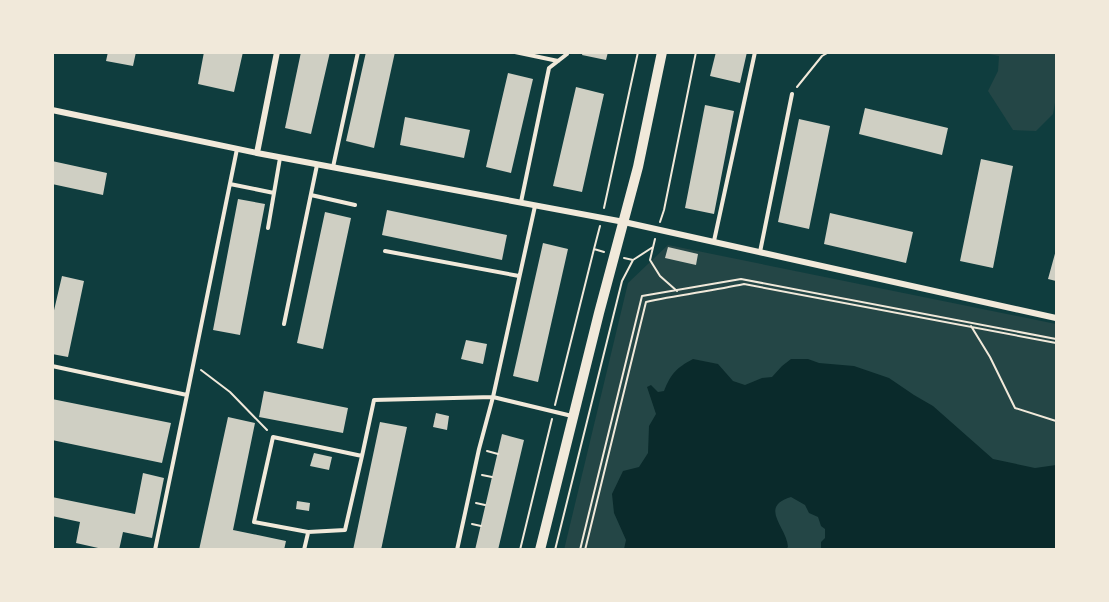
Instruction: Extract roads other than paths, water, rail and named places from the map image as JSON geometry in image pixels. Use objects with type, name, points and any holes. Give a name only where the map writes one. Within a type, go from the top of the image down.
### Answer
[{"type":"main road","points":[[540,549],[638,167],[662,52]]},
{"type":"street","points":[[257,153],[277,52]]},
{"type":"street","points":[[52,110],[257,153],[602,217],[1056,318]]},
{"type":"lane","points":[[333,167],[358,52]]},
{"type":"lane","points":[[515,52],[558,61]]},
{"type":"lane","points":[[521,202],[549,68],[567,52]]},
{"type":"lane","points":[[714,242],[754,52]]},
{"type":"lane","points":[[760,252],[792,94]]},
{"type":"lane","points":[[155,549],[237,149]]},
{"type":"lane","points":[[268,228],[280,157]]},
{"type":"lane","points":[[284,324],[317,164]]},
{"type":"lane","points":[[230,184],[274,193]]},
{"type":"lane","points":[[311,195],[355,205]]},
{"type":"lane","points":[[457,549],[535,205]]},
{"type":"lane","points":[[385,251],[519,276]]},
{"type":"lane","points":[[52,366],[188,395]]},
{"type":"lane","points":[[362,456],[273,437],[254,522],[308,532],[345,530],[362,456],[374,400],[493,397],[573,417]]},
{"type":"lane","points":[[304,549],[308,532]]}]
